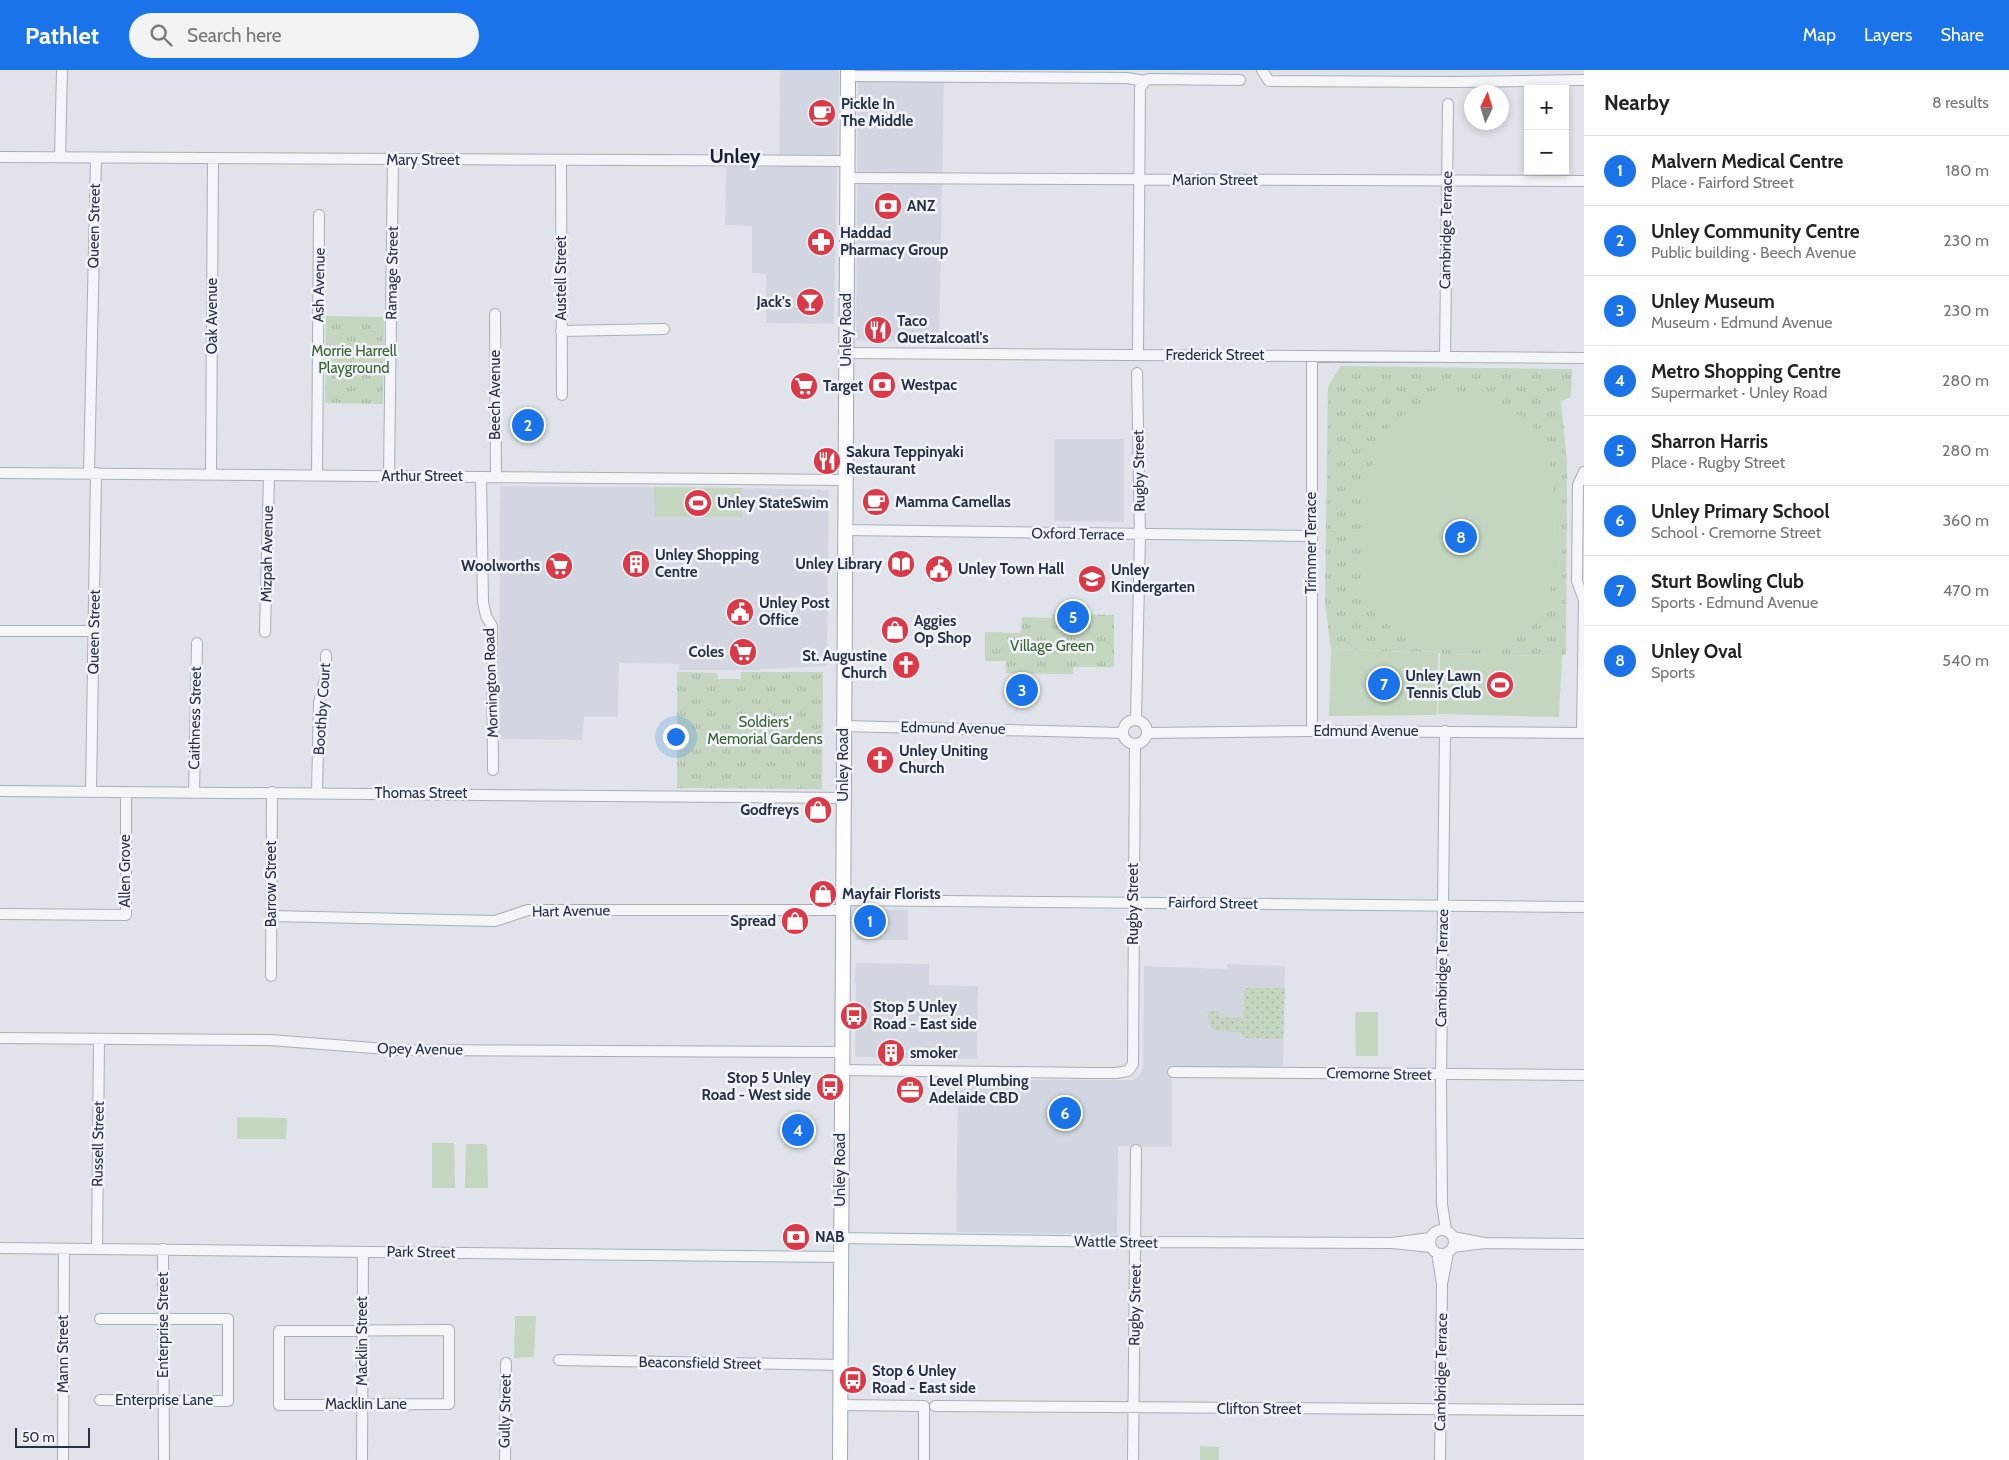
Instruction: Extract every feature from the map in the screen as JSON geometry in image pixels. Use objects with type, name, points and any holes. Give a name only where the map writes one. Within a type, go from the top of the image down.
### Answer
[{"type":"main road","name":"Unley Road","points":[[840,1460],[848,73]]},
{"type":"street","points":[[60,157],[62,70]]},
{"type":"street","points":[[848,73],[1127,78],[1145,81],[1149,79],[1240,80]]},
{"type":"street","points":[[1264,73],[1269,80],[1454,82],[1584,80]]},
{"type":"street","points":[[1138,354],[1140,88],[1145,81]]},
{"type":"street","name":"Cambridge Terrace","points":[[1445,356],[1448,104]]},
{"type":"street","name":"Mary Street","points":[[0,157],[847,161]]},
{"type":"street","name":"Queen Street","points":[[91,792],[94,631],[93,473],[96,158]]},
{"type":"street","name":"Oak Avenue","points":[[210,474],[213,158]]},
{"type":"street","name":"Ramage Street","points":[[389,476],[393,160]]},
{"type":"street","name":"Austell Street","points":[[561,161],[562,395]]},
{"type":"street","name":"Marion Street","points":[[847,178],[1447,182],[1584,181]]},
{"type":"street","name":"Ash Avenue","points":[[317,476],[319,215]]},
{"type":"street","name":"Beech Avenue","points":[[495,314],[496,477]]},
{"type":"street","points":[[562,331],[664,330]]},
{"type":"street","name":"Frederick Street","points":[[846,353],[1584,358]]},
{"type":"street","name":"Trimmer Terrace","points":[[1312,356],[1312,731]]},
{"type":"street","name":"Rugby Street","points":[[1136,720],[1140,535],[1137,372]]},
{"type":"street","points":[[1583,732],[1584,600],[1577,581],[1581,540],[1578,485],[1584,472]]},
{"type":"street","name":"Arthur Street","points":[[0,473],[845,480]]},
{"type":"street","name":"Mizpah Avenue","points":[[266,632],[269,475]]},
{"type":"street","name":"Mornington Road","points":[[481,477],[483,602],[486,616],[492,626],[493,770]]},
{"type":"street","name":"Oxford Terrace","points":[[844,530],[1311,536]]},
{"type":"street","points":[[0,631],[94,631]]},
{"type":"street","name":"Caithness Street","points":[[194,793],[197,644]]},
{"type":"street","name":"Boothby Court","points":[[318,792],[320,703],[326,674],[326,655]]},
{"type":"street","points":[[1136,720],[1144,724],[1147,733],[1143,741],[1135,744],[1126,740],[1123,732],[1127,722],[1136,720]]},
{"type":"street","name":"Edmund Avenue","points":[[843,726],[1123,732]]},
{"type":"street","name":"Edmund Avenue","points":[[1147,733],[1312,731],[1583,732]]},
{"type":"street","name":"Cambridge Terrace","points":[[1440,1460],[1444,731]]},
{"type":"street","name":"Rugby Street","points":[[841,1070],[1116,1074],[1128,1071],[1132,1064],[1135,744]]},
{"type":"street","name":"Thomas Street","points":[[0,791],[126,793],[318,792],[843,798]]},
{"type":"street","name":"Barrow Street","points":[[271,976],[272,792]]},
{"type":"street","name":"Allen Grove","points":[[0,914],[126,915],[126,793]]},
{"type":"street","name":"Fairford Street","points":[[842,905],[1133,903],[1584,907]]},
{"type":"street","name":"Hart Avenue","points":[[271,916],[495,921],[528,910],[842,905]]},
{"type":"street","name":"Opey Avenue","points":[[0,1038],[270,1040],[398,1050],[841,1052]]},
{"type":"street","name":"Russell Street","points":[[97,1249],[99,1039]]},
{"type":"street","name":"Cremorne Street","points":[[1173,1072],[1584,1075]]},
{"type":"street","name":"Rugby Street","points":[[1133,1460],[1136,1150]]},
{"type":"street","name":"Wattle Street","points":[[840,1238],[1135,1242],[1584,1244]]},
{"type":"street","name":"Park Street","points":[[0,1248],[841,1257]]},
{"type":"street","name":"Mann Street","points":[[63,1460],[64,1248]]},
{"type":"street","name":"Enterprise Street","points":[[163,1250],[164,1460]]},
{"type":"street","name":"Macklin Street","points":[[362,1460],[363,1252]]},
{"type":"street","name":"Enterprise Lane","points":[[100,1319],[228,1319],[228,1401],[100,1400]]},
{"type":"street","name":"Macklin Lane","points":[[449,1330],[450,1404],[279,1405],[279,1331],[362,1331],[449,1330]]},
{"type":"street","name":"Beaconsfield Street","points":[[559,1360],[840,1365]]},
{"type":"street","name":"Gully Street","points":[[505,1460],[506,1363]]},
{"type":"street","name":"Clifton Street","points":[[840,1405],[1584,1410]]},
{"type":"street","points":[[924,1460],[930,1406]]},
{"type":"shaded area","points":[[780,70],[839,70],[834,324],[766,323],[766,274],[752,273],[752,226],[725,225],[726,167],[779,167]]},
{"type":"shaded area","points":[[858,70],[956,70],[944,81],[939,344],[856,340]]},
{"type":"shaded area","points":[[1054,439],[1124,439],[1124,522],[1054,521]]},
{"type":"shaded area","name":"Unley Shopping Centre","points":[[500,486],[829,490],[827,666],[749,670],[679,670],[679,664],[619,663],[618,717],[584,717],[582,740],[499,739]]},
{"type":"shaded area","points":[[856,909],[908,910],[908,940],[856,940]]},
{"type":"shaded area","points":[[856,963],[929,964],[929,985],[978,986],[977,1059],[855,1057],[856,983],[854,983]]},
{"type":"shaded area","points":[[1227,964],[1285,966],[1283,1068],[1172,1066],[1172,1147],[1118,1146],[1117,1235],[956,1232],[958,1080],[1133,1080],[1139,1076],[1143,1067],[1144,966],[1227,969]]},
{"type":"green space","name":"Morrie Harrell Playground","points":[[326,316],[384,317],[383,404],[325,403]]},
{"type":"green space","points":[[1341,366],[1572,369],[1571,397],[1561,401],[1567,463],[1566,654],[1562,656],[1440,654],[1438,652],[1331,650],[1325,603],[1328,386]]},
{"type":"green space","points":[[1449,392],[1483,395],[1530,421],[1547,454],[1558,515],[1556,558],[1549,598],[1538,619],[1515,637],[1482,650],[1442,650],[1409,636],[1383,622],[1368,600],[1365,587],[1364,490],[1377,447],[1392,423],[1419,404]]},
{"type":"green space","name":"Unley StateSwim","points":[[654,487],[742,488],[742,517],[655,517]]},
{"type":"green space","name":"Village Green","points":[[1053,614],[1114,615],[1114,667],[1073,667],[1073,674],[1006,673],[1006,661],[985,661],[985,632],[1021,633],[1022,617],[1052,618]]},
{"type":"green space","points":[[1331,650],[1438,652],[1437,715],[1329,716]]},
{"type":"green space","name":"Unley Lawn Tennis Club","points":[[1440,654],[1562,656],[1559,717],[1438,714]]},
{"type":"green space","name":"Soldiers' Memorial Gardens","points":[[677,672],[717,673],[718,679],[741,679],[741,672],[823,672],[822,789],[677,788]]},
{"type":"green space","points":[[1245,988],[1285,988],[1283,1039],[1243,1038],[1242,1032],[1214,1031],[1211,1027],[1207,1011],[1219,1011],[1219,1017],[1243,1018]]},
{"type":"green space","points":[[1355,1012],[1378,1012],[1378,1056],[1356,1056]]},
{"type":"green space","points":[[237,1117],[287,1118],[286,1139],[237,1139]]},
{"type":"green space","points":[[432,1143],[454,1143],[455,1188],[432,1188]]},
{"type":"green space","points":[[466,1144],[487,1145],[488,1188],[465,1188]]},
{"type":"green space","points":[[515,1316],[536,1316],[534,1357],[514,1358]]},
{"type":"green space","points":[[1200,1446],[1219,1447],[1219,1460],[1200,1460]]},
{"type":"place","name":"Pickle In The Middle","points":[[822,113]]},
{"type":"place","name":"ANZ","points":[[888,206]]},
{"type":"place","name":"Haddad Pharmacy Group","points":[[821,242]]},
{"type":"place","name":"Jack's","points":[[810,302]]},
{"type":"place","name":"Taco Quetzalcoatl's","points":[[878,330]]},
{"type":"place","name":"Westpac","points":[[882,385]]},
{"type":"place","name":"Target","points":[[804,386]]},
{"type":"place","name":"Unley Community Centre","points":[[528,425]]},
{"type":"place","name":"Sakura Teppinyaki Restaurant","points":[[827,461]]},
{"type":"place","name":"Mamma Camellas","points":[[876,502]]},
{"type":"place","name":"Unley StateSwim","points":[[698,503]]},
{"type":"place","name":"Unley Oval","points":[[1461,537]]},
{"type":"place","name":"Unley Shopping Centre","points":[[636,564]]},
{"type":"place","name":"Unley Library","points":[[901,564]]},
{"type":"place","name":"Woolworths","points":[[559,566]]},
{"type":"place","name":"Unley Town Hall","points":[[939,569]]},
{"type":"place","name":"Unley Kindergarten","points":[[1092,579]]},
{"type":"place","name":"Unley Post Office","points":[[740,612]]},
{"type":"place","name":"Sharron Harris","points":[[1073,617]]},
{"type":"place","name":"Aggies Op Shop","points":[[895,630]]},
{"type":"place","name":"Coles","points":[[743,652]]},
{"type":"place","name":"St. Augustine Church","points":[[906,665]]},
{"type":"place","name":"Sturt Bowling Club","points":[[1384,684]]},
{"type":"place","name":"Unley Lawn Tennis Club","points":[[1500,685]]},
{"type":"place","name":"Unley Museum","points":[[1022,690]]},
{"type":"place","name":"Unley Uniting Church","points":[[880,760]]},
{"type":"place","name":"Godfreys","points":[[818,810]]},
{"type":"place","name":"Mayfair Florists","points":[[823,894]]},
{"type":"place","name":"Spread","points":[[795,921]]},
{"type":"place","name":"Malvern Medical Centre","points":[[870,921]]},
{"type":"place","name":"Stop 5 Unley Road - East side","points":[[854,1016]]},
{"type":"place","name":"smoker","points":[[891,1053]]},
{"type":"place","name":"Stop 5 Unley Road - West side","points":[[830,1087]]},
{"type":"place","name":"Level Plumbing Adelaide CBD","points":[[910,1090]]},
{"type":"place","name":"Unley Primary School","points":[[1065,1113]]},
{"type":"place","name":"Metro Shopping Centre","points":[[798,1130]]},
{"type":"place","name":"NAB","points":[[796,1237]]},
{"type":"place","name":"Stop 6 Unley Road - East side","points":[[853,1380]]},
{"type":"district","name":"Unley","points":[[735,156]]}]
